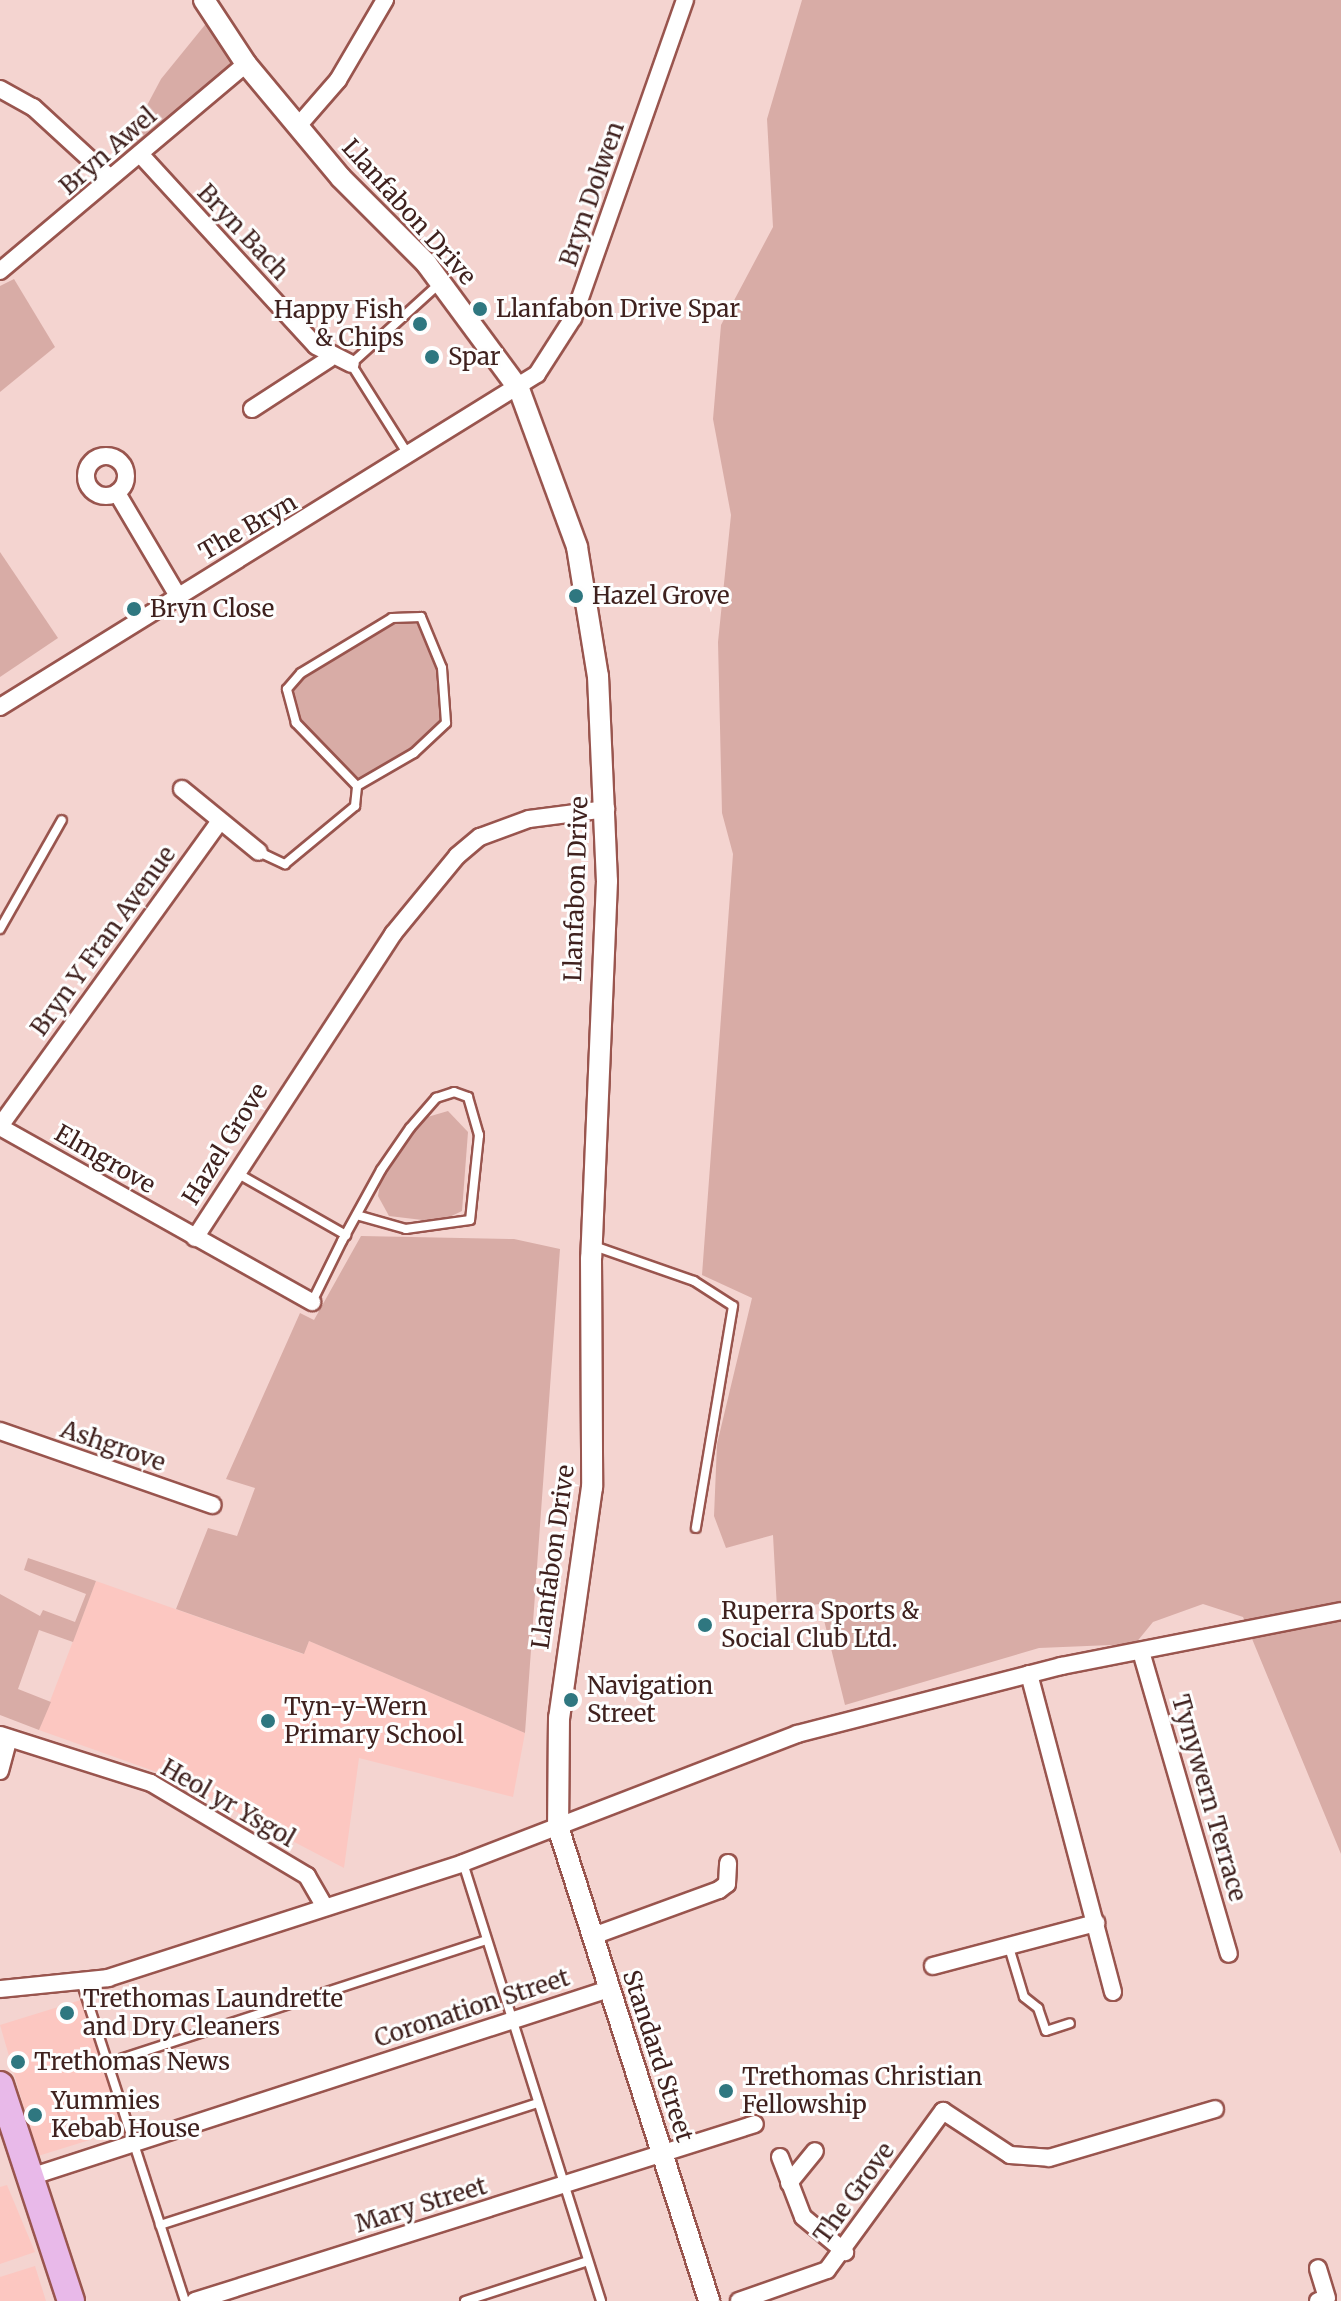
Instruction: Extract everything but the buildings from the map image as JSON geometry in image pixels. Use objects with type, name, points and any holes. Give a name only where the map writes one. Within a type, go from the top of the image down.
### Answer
[{"type":"main road","points":[[0,2085],[71,2301]]},
{"type":"street","name":"Llanfabon Drive","points":[[204,0],[246,64],[298,126],[441,282],[519,389],[577,547],[590,607],[606,809],[593,1246],[592,1487],[559,1718],[558,1827]]},
{"type":"street","points":[[298,126],[338,80],[385,0]]},
{"type":"street","name":"Bryn Dolwen","points":[[519,389],[573,318],[685,0]]},
{"type":"street","name":"Bryn Awel","points":[[0,271],[246,64]]},
{"type":"street","points":[[0,89],[33,107],[109,177]]},
{"type":"street","name":"Bryn Bach","points":[[140,154],[329,359]]},
{"type":"street","points":[[252,409],[329,359],[351,364]]},
{"type":"street","name":"The Bryn","points":[[0,707],[519,389]]},
{"type":"street","points":[[117,493],[178,596]]},
{"type":"street","points":[[182,789],[218,824],[259,852]]},
{"type":"street","name":"Hazel Grove","points":[[195,1238],[233,1171],[393,934],[457,856],[480,837],[529,819],[606,809]]},
{"type":"street","name":"Bryn Y Fran Avenue","points":[[0,1127],[218,824]]},
{"type":"street","name":"Elmgrove","points":[[0,1127],[312,1302]]},
{"type":"street","name":"Ashgrove","points":[[0,1431],[212,1505]]},
{"type":"street","points":[[0,1989],[82,1984],[463,1863],[797,1734],[1029,1674],[1243,1636],[1341,1611]]},
{"type":"street","name":"Tynywern Terrace","points":[[1142,1655],[1229,1954]]},
{"type":"street","points":[[1029,1674],[1113,1992]]},
{"type":"street","points":[[0,1771],[5,1736]]},
{"type":"street","name":"Heol yr Ysgol","points":[[5,1736],[151,1783],[307,1876],[324,1906]]},
{"type":"street","name":"Standard Street","points":[[558,1827],[709,2301]]},
{"type":"street","points":[[593,1936],[719,1890],[727,1884],[728,1863]]},
{"type":"street","points":[[933,1966],[1007,1943],[1096,1923]]},
{"type":"street","name":"Coronation Street","points":[[30,2177],[609,1989]]},
{"type":"street","name":"The Grove","points":[[739,2301],[827,2270],[845,2252],[943,2111],[1010,2155],[1049,2158],[1215,2109]]},
{"type":"street","name":"Mary Street","points":[[195,2301],[755,2124]]},
{"type":"street","points":[[789,2183],[815,2151]]},
{"type":"street","points":[[780,2157],[789,2183],[819,2236],[845,2252]]},
{"type":"street","points":[[1318,2268],[1327,2298],[1318,2301]]},
{"type":"lane","points":[[409,456],[351,364],[441,282]]},
{"type":"lane","points":[[259,852],[285,864],[303,854],[355,806],[357,786],[296,723],[287,689],[301,673],[392,618],[421,617],[442,668],[446,723],[414,753],[357,786]]},
{"type":"lane","points":[[0,929],[62,820]]},
{"type":"lane","points":[[312,1302],[357,1215],[436,1098],[454,1092],[468,1097],[479,1135],[470,1220],[406,1229],[357,1215]]},
{"type":"lane","points":[[233,1171],[346,1235]]},
{"type":"lane","points":[[593,1246],[694,1281],[733,1306],[696,1528]]},
{"type":"lane","points":[[463,1863],[601,2301]]},
{"type":"lane","points":[[108,2063],[487,1940]]},
{"type":"lane","points":[[1007,1943],[1024,1997],[1038,2008],[1046,2031],[1070,2023]]},
{"type":"lane","points":[[82,1984],[185,2301]]},
{"type":"lane","points":[[160,2225],[538,2103]]},
{"type":"lane","points":[[465,2301],[588,2261]]},
{"type":"shaded area","points":[[802,0],[1341,0],[1341,1854],[1243,1617],[1203,1604],[1153,1622],[1135,1644],[1039,1648],[845,1705],[820,1604],[777,1609],[773,1535],[726,1548],[714,1516],[717,1444],[752,1298],[702,1275],[733,854],[722,813],[718,642],[731,515],[713,419],[721,325],[773,227],[767,119]]},
{"type":"shaded area","points":[[213,15],[246,64],[109,177],[161,79]]},
{"type":"shaded area","points":[[14,279],[55,347],[0,392],[0,286]]},
{"type":"shaded area","points":[[0,552],[58,638],[0,677]]},
{"type":"shaded area","points":[[421,617],[442,668],[446,723],[357,786],[296,723],[287,689],[301,673],[392,618]]},
{"type":"shaded area","points":[[448,1111],[468,1132],[462,1211],[439,1222],[389,1216],[378,1196],[380,1183],[424,1118]]},
{"type":"shaded area","points":[[361,1236],[514,1239],[560,1249],[525,1733],[309,1641],[304,1654],[176,1609],[208,1528],[237,1536],[255,1488],[226,1479],[300,1313],[314,1320]]},
{"type":"shaded area","points":[[28,1558],[96,1581],[73,1642],[39,1630],[18,1689],[51,1702],[39,1730],[0,1715],[0,1594],[40,1616],[43,1610],[75,1622],[86,1594],[24,1570]]},
{"type":"shaded area","name":"Tyn-y-Wern Primary School","points":[[96,1581],[303,1654],[309,1641],[525,1733],[513,1797],[359,1758],[344,1868],[168,1776],[39,1730]]},
{"type":"shaded area","points":[[84,1999],[125,2129],[38,2156],[0,2025]]},
{"type":"shaded area","points":[[7,2185],[35,2252],[0,2264],[0,2187]]},
{"type":"shaded area","points":[[35,2266],[46,2301],[0,2301],[0,2277]]},
{"type":"place","name":"Llanfabon Drive Spar","points":[[480,309]]},
{"type":"place","name":"Happy Fish & Chips","points":[[420,324]]},
{"type":"place","name":"Spar","points":[[432,357]]},
{"type":"place","name":"Hazel Grove","points":[[576,596]]},
{"type":"place","name":"Bryn Close","points":[[134,609]]},
{"type":"place","name":"Ruperra Sports & Social Club Ltd.","points":[[705,1625]]},
{"type":"place","name":"Navigation Street","points":[[571,1700]]},
{"type":"place","name":"Tyn-y-Wern Primary School","points":[[268,1721]]},
{"type":"place","name":"Trethomas Laundrette and Dry Cleaners","points":[[67,2013]]},
{"type":"place","name":"Trethomas News","points":[[18,2062]]},
{"type":"place","name":"Trethomas Christian Fellowship","points":[[726,2091]]},
{"type":"place","name":"Yummies Kebab House","points":[[35,2115]]}]
